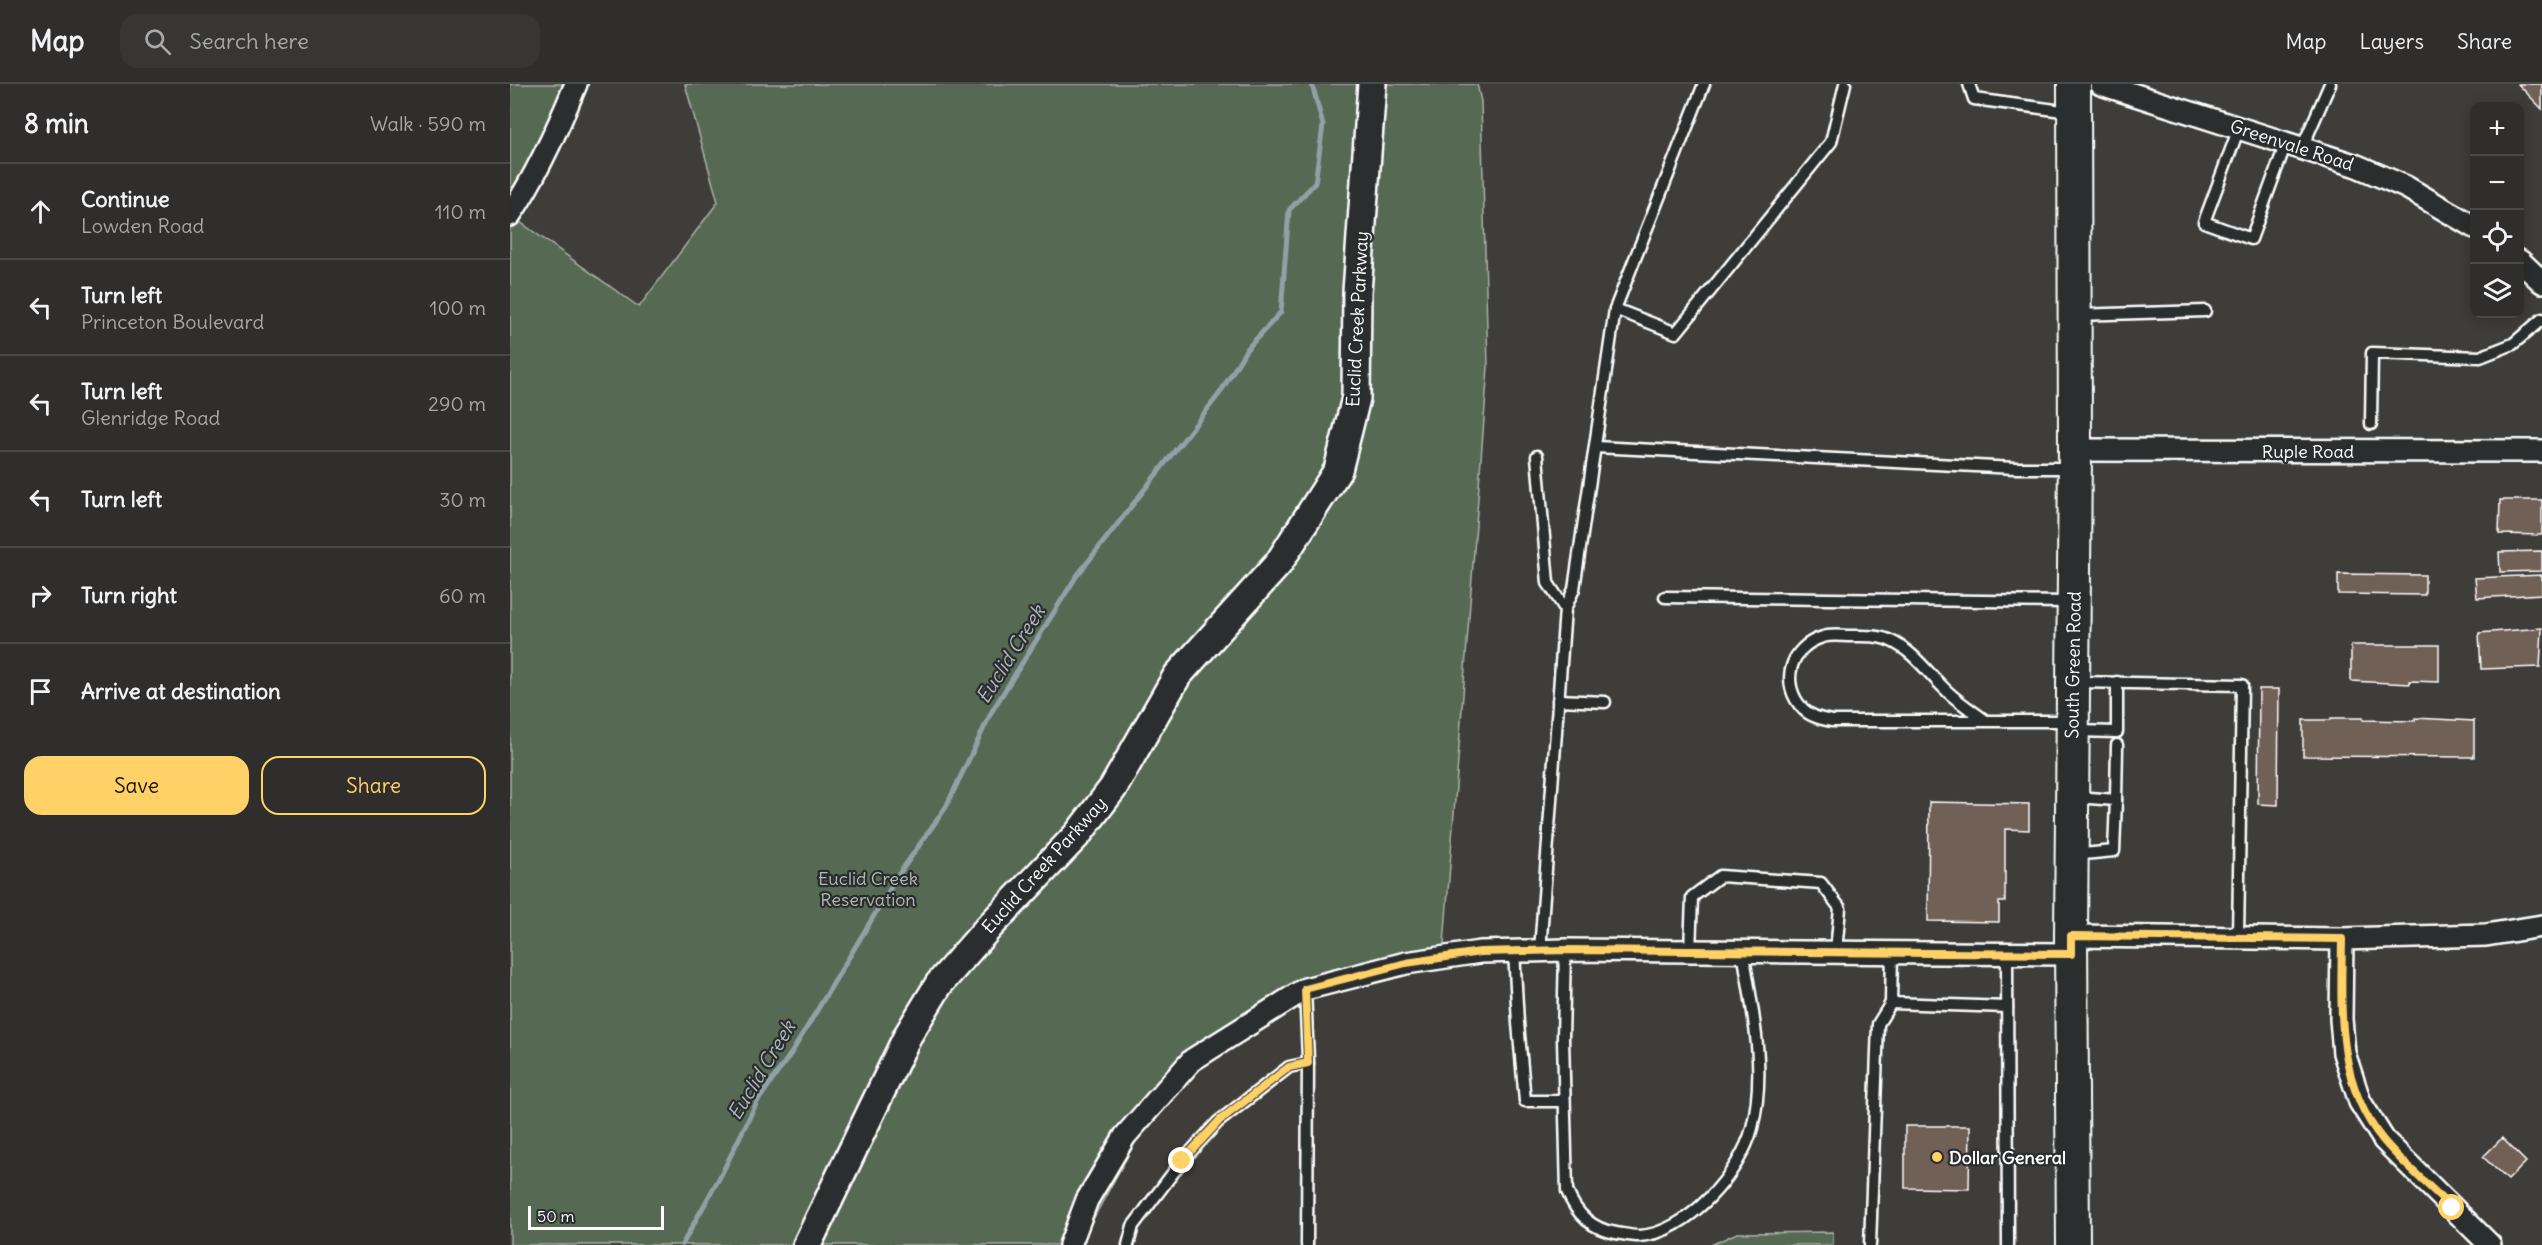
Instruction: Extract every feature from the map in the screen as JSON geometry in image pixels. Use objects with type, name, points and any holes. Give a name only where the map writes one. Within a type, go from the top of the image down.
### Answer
[{"type":"main road","name":"South Green Road","points":[[2073,1245],[2071,855],[2075,459],[2074,98]]},
{"type":"street","points":[[510,215],[520,200],[576,84]]},
{"type":"street","name":"Euclid Creek Parkway","points":[[807,1245],[908,1035],[939,984],[989,927],[1078,834],[1113,788],[1177,676],[1278,564],[1338,470],[1356,398],[1358,292],[1372,84]]},
{"type":"street","name":"Greenvale Road","points":[[2101,84],[2147,91],[2239,128],[2357,166],[2406,187],[2470,224]]},
{"type":"street","points":[[2523,264],[2542,282]]},
{"type":"street","name":"Ruple Road","points":[[2075,459],[2542,451]]},
{"type":"street","points":[[1070,1245],[1087,1200],[1125,1136],[1192,1060],[1305,989],[1406,963],[1480,952],[1565,950],[2007,953],[2071,945],[2238,938],[2342,939],[2486,935],[2542,926]]},
{"type":"street","points":[[2342,939],[2341,1019],[2344,1053],[2360,1102],[2384,1140],[2490,1245]]},
{"type":"lane","points":[[1540,951],[1565,609],[1574,589],[1615,309],[1704,84]]},
{"type":"lane","points":[[1615,309],[1676,333],[1831,142],[1845,84]]},
{"type":"lane","points":[[1969,84],[1974,99],[2074,98]]},
{"type":"lane","points":[[2239,128],[2204,222],[2251,239],[2294,146],[2330,84]]},
{"type":"lane","points":[[2075,315],[2205,311]]},
{"type":"lane","points":[[2371,424],[2372,354],[2480,357],[2513,344],[2542,319]]},
{"type":"lane","points":[[1595,447],[2003,467],[2075,459]]},
{"type":"lane","points":[[1538,456],[1548,583],[1565,609]]},
{"type":"lane","points":[[1665,597],[2074,602]]},
{"type":"lane","points":[[1986,721],[1949,693],[1909,651],[1890,640],[1874,636],[1825,636],[1810,642],[1797,654],[1791,668],[1790,682],[1794,697],[1804,710],[1816,718],[1832,721],[1986,721],[2072,726],[2117,732],[2118,682]]},
{"type":"lane","points":[[2073,681],[2242,686],[2238,938]]},
{"type":"lane","points":[[1558,700],[1605,702]]},
{"type":"lane","points":[[2071,855],[2114,852],[2117,745]]},
{"type":"lane","points":[[2072,797],[2116,800]]},
{"type":"lane","points":[[1690,951],[1692,897],[1720,876],[1821,883],[1840,908],[1836,951]]},
{"type":"lane","points":[[1565,950],[1563,1101],[1567,1191],[1575,1210],[1602,1230],[1640,1236],[1676,1226],[1704,1205],[1729,1176],[1752,1130],[1760,1078],[1743,951]]},
{"type":"lane","points":[[1514,951],[1526,1101],[1563,1101]]},
{"type":"lane","points":[[1870,1245],[1878,1024],[1891,1003],[1892,952]]},
{"type":"lane","points":[[2007,953],[2008,1245]]},
{"type":"lane","points":[[1305,989],[1308,1063],[1307,1245]]},
{"type":"lane","points":[[1891,1003],[2007,1007]]},
{"type":"lane","points":[[1128,1245],[1133,1226],[1182,1161],[1218,1122],[1289,1067],[1308,1063]]},
{"type":"green space","points":[[510,84],[563,84],[539,143],[510,193]]},
{"type":"green space","name":"Euclid Creek Reservation","points":[[685,84],[1477,84],[1481,101],[1488,367],[1443,957],[1305,989],[1161,1095],[1079,1245],[510,1245],[510,215],[639,307],[718,202]]},
{"type":"green space","points":[[1833,1232],[1833,1245],[1711,1245],[1737,1233]]},
{"type":"building","points":[[2518,84],[2542,84],[2542,109]]},
{"type":"building","points":[[2500,500],[2542,500],[2542,535],[2499,534]]},
{"type":"building","points":[[2542,551],[2542,571],[2500,572],[2499,552]]},
{"type":"building","points":[[2338,574],[2425,575],[2425,595],[2338,594]]},
{"type":"building","points":[[2542,575],[2542,594],[2477,598],[2475,578]]},
{"type":"building","points":[[2542,628],[2540,667],[2481,669],[2479,633]]},
{"type":"building","points":[[2351,645],[2439,645],[2439,682],[2410,681],[2410,684],[2351,681]]},
{"type":"building","points":[[2259,689],[2279,689],[2278,805],[2258,804]]},
{"type":"building","points":[[2331,718],[2474,721],[2474,757],[2303,756],[2303,720],[2331,720]]},
{"type":"building","points":[[1929,802],[2029,804],[2029,830],[2005,829],[2005,902],[1999,902],[1999,922],[1928,921]]},
{"type":"building","name":"Dollar General","points":[[1905,1126],[1970,1126],[1969,1189],[1905,1188]]},
{"type":"building","points":[[2502,1138],[2526,1162],[2508,1180],[2483,1157]]},
{"type":"waterway","name":"Euclid Creek","points":[[682,1245],[722,1173],[757,1102],[792,1052],[899,874],[946,807],[992,711],[1076,577],[1220,393],[1246,350],[1281,312],[1289,210],[1315,183],[1323,125],[1312,84]]},
{"type":"place","name":"Dollar General","points":[[1937,1157]]},
{"type":"route","points":[[1182,1161],[1220,1120],[1289,1067],[1308,1063],[1305,989],[1406,963],[1480,952],[1565,950],[2071,954],[2071,936],[2342,939],[2341,1019],[2344,1053],[2360,1102],[2384,1140],[2452,1208]]}]
